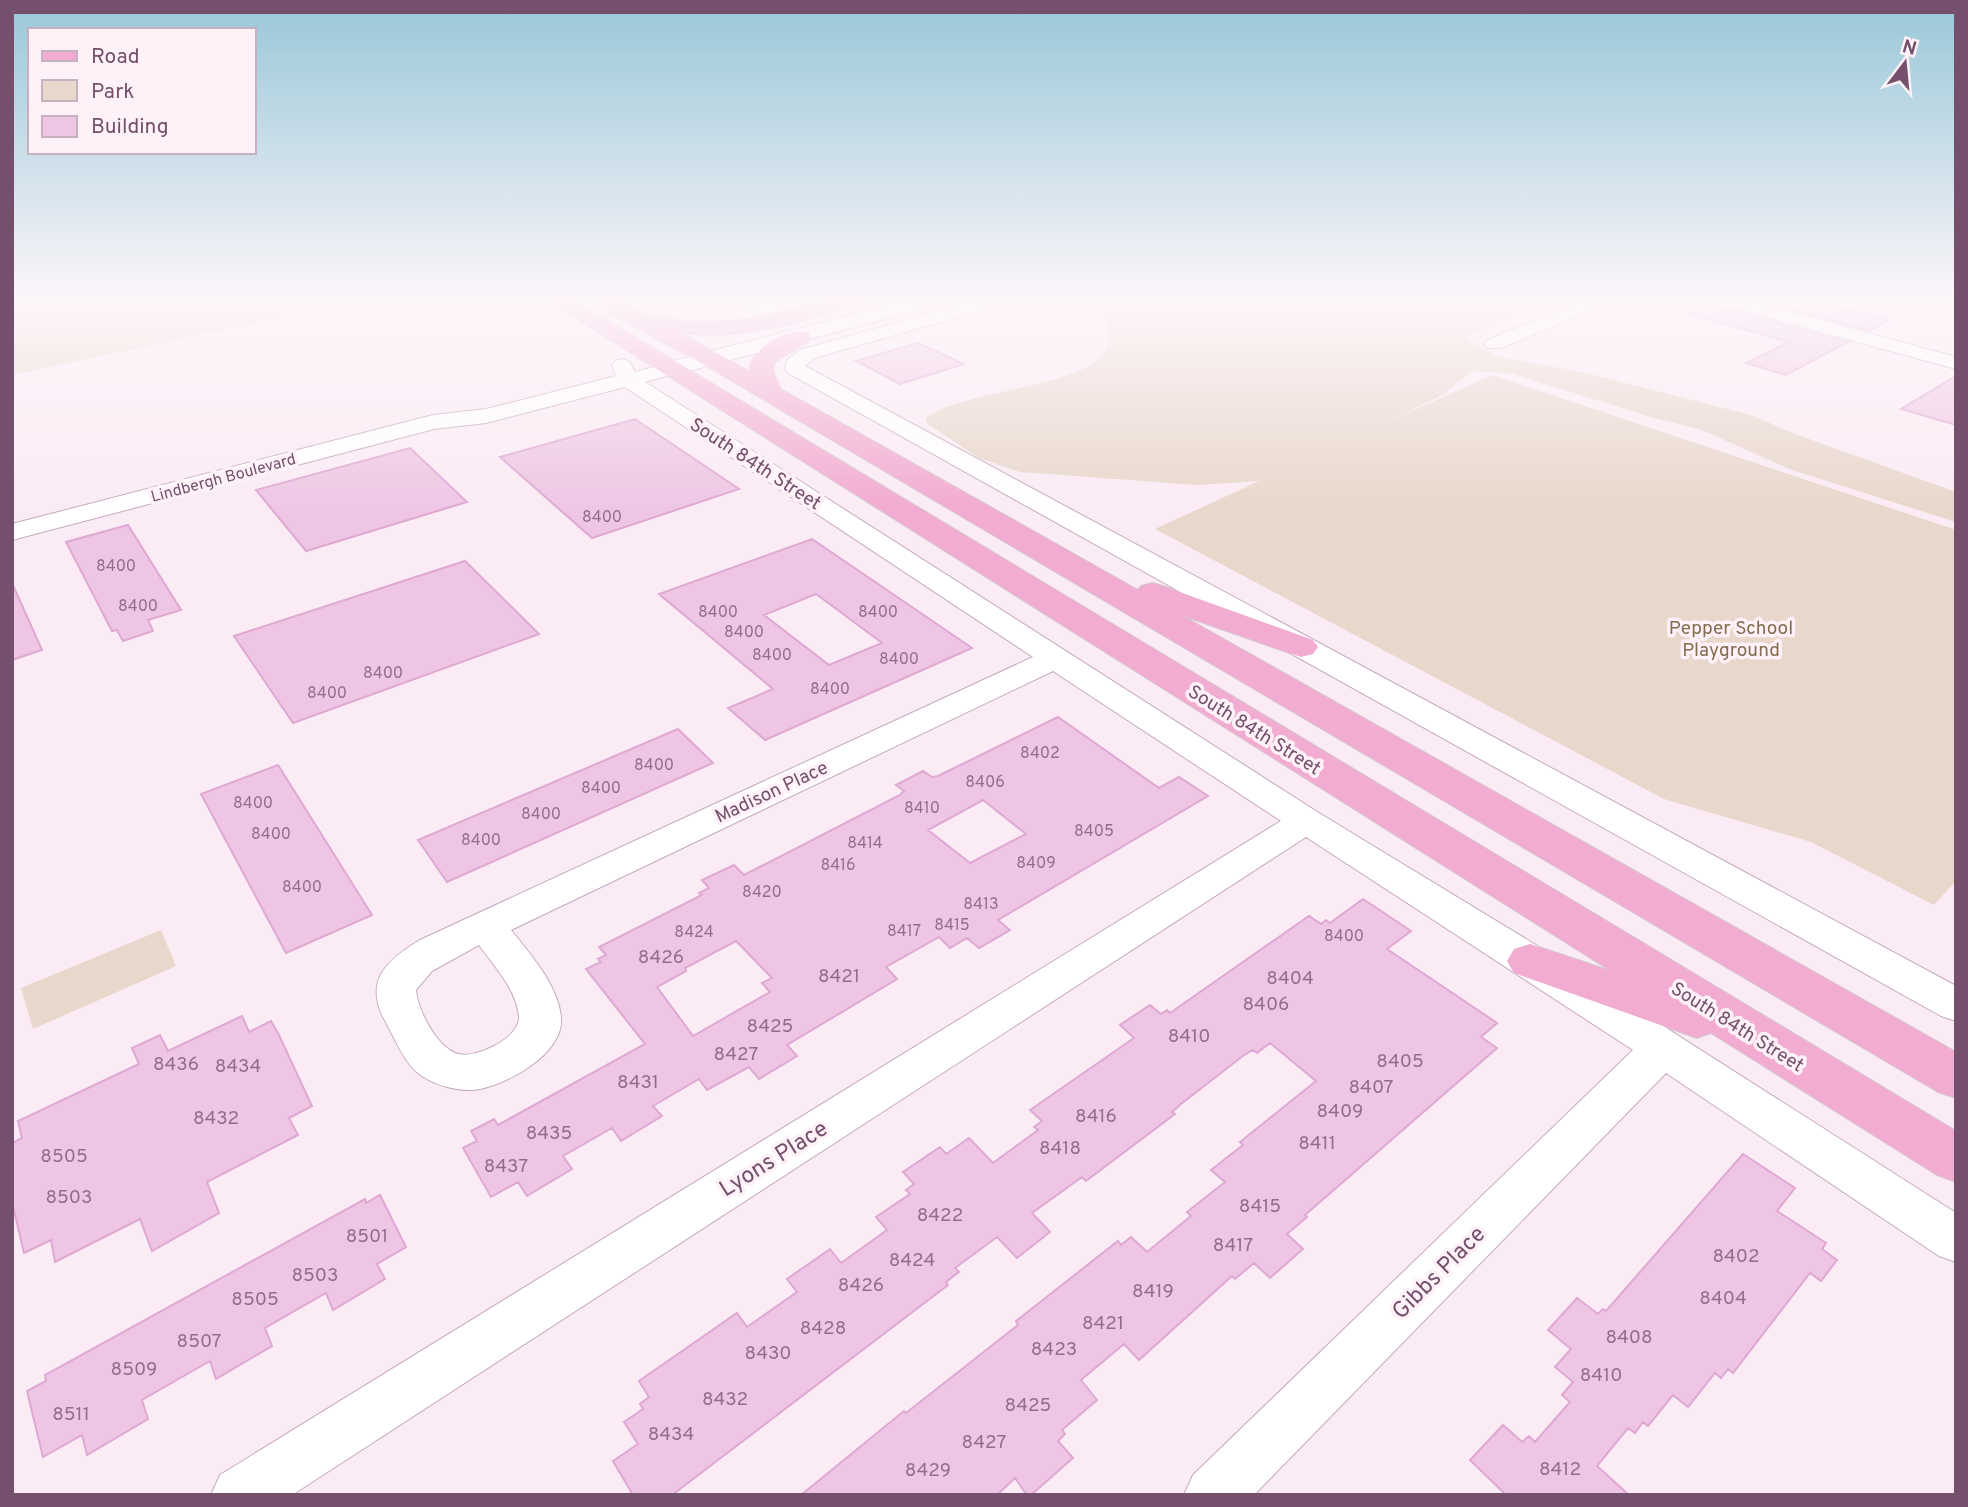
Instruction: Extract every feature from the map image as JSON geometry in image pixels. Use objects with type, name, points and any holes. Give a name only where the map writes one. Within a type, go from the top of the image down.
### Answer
[{"type":"main road","name":"South 84th Street","points":[[671,368],[1956,1159]]},
{"type":"main road","name":"South 84th Street","points":[[681,368],[770,393],[1956,1077]]},
{"type":"main road","points":[[762,368],[770,393]]},
{"type":"main road","points":[[1052,556],[1301,647]]},
{"type":"main road","points":[[1530,961],[1766,1043]]},
{"type":"street","name":"Lindbergh Boulevard","points":[[12,532],[433,422],[486,416],[644,368]]},
{"type":"street","name":"South 84th Street","points":[[669,368],[1056,658],[1307,821],[1530,961],[1956,1240]]},
{"type":"street","points":[[797,368],[802,375],[1956,1005]]},
{"type":"street","name":"Madison Place","points":[[486,926],[1056,658]]},
{"type":"street","name":"Lyons Place","points":[[240,1495],[1307,821]]},
{"type":"street","name":"Gibbs Place","points":[[1213,1495],[1662,1049]]},
{"type":"green space","points":[[12,368],[43,368],[12,375]]},
{"type":"green space","name":"Pepper School Playground","points":[[1562,368],[1751,415],[1795,434],[1956,492],[1956,522],[1789,469],[1702,430],[1654,418],[1513,374],[1472,371],[1442,395],[1390,421],[1492,375],[1956,530],[1956,881],[1934,905],[1811,842],[1664,799],[1155,529],[1259,481],[1197,485],[1020,472],[979,458],[926,423],[926,418],[944,408],[1079,370]]},
{"type":"green space","points":[[161,930],[176,966],[33,1029],[21,988]]},
{"type":"building","points":[[870,368],[950,368],[900,384]]},
{"type":"building","points":[[1764,368],[1799,368],[1786,375]]},
{"type":"building","points":[[1956,376],[1956,425],[1901,409]]},
{"type":"building","points":[[635,419],[739,489],[592,538],[500,457]]},
{"type":"building","points":[[410,448],[467,502],[306,551],[256,490]]},
{"type":"building","points":[[128,525],[181,610],[148,620],[153,631],[123,641],[117,630],[112,631],[66,542]]},
{"type":"building","points":[[812,539],[972,648],[765,740],[728,708],[773,689],[659,594]],"holes":[[[816,594],[882,643],[829,665],[764,615]]]},
{"type":"building","points":[[465,561],[539,634],[293,723],[234,636]]},
{"type":"building","points":[[12,583],[42,650],[12,660]]},
{"type":"building","points":[[1058,717],[1159,788],[1179,777],[1208,796],[998,920],[1010,930],[979,948],[967,938],[950,948],[939,937],[886,967],[897,979],[787,1045],[797,1056],[759,1079],[749,1067],[707,1090],[699,1079],[653,1106],[662,1116],[621,1141],[612,1128],[563,1156],[572,1169],[527,1196],[518,1182],[491,1197],[463,1148],[477,1141],[471,1131],[494,1119],[498,1125],[645,1044],[586,969],[601,962],[598,959],[606,955],[599,947],[702,895],[699,893],[709,888],[702,880],[734,865],[744,875],[900,795],[904,791],[896,785],[923,771],[932,777]],"holes":[[[983,800],[1026,834],[970,863],[928,830]],[[736,941],[772,978],[762,983],[770,992],[693,1036],[657,987],[686,971],[685,968]]]},
{"type":"building","points":[[678,729],[713,763],[447,882],[418,840]]},
{"type":"building","points":[[278,765],[372,915],[286,953],[201,794]]},
{"type":"building","points":[[1363,899],[1411,931],[1387,949],[1497,1023],[1481,1037],[1497,1048],[1305,1215],[1307,1217],[1287,1234],[1303,1249],[1270,1278],[1254,1263],[1235,1279],[1232,1276],[1139,1360],[1124,1344],[1081,1380],[1097,1400],[1062,1430],[1065,1434],[1058,1441],[1073,1458],[1031,1495],[1027,1495],[1015,1478],[997,1495],[801,1495],[904,1411],[906,1413],[1018,1325],[1016,1321],[1118,1241],[1121,1245],[1131,1237],[1147,1252],[1191,1216],[1187,1212],[1225,1182],[1211,1170],[1243,1145],[1240,1142],[1316,1081],[1270,1043],[1257,1053],[1253,1050],[1244,1055],[1181,1104],[1172,1112],[1175,1114],[1086,1181],[1082,1177],[1032,1213],[1050,1232],[1017,1258],[997,1237],[955,1268],[959,1272],[946,1282],[948,1285],[672,1495],[633,1495],[613,1461],[638,1444],[624,1422],[643,1409],[640,1404],[649,1397],[639,1381],[737,1313],[747,1327],[797,1292],[787,1279],[830,1249],[841,1263],[887,1230],[876,1217],[910,1194],[906,1190],[914,1184],[903,1172],[940,1147],[946,1154],[969,1138],[993,1163],[1038,1130],[1034,1127],[1042,1121],[1030,1110],[1134,1038],[1120,1025],[1150,1005],[1161,1014],[1167,1010],[1170,1013],[1309,916],[1321,924],[1326,920],[1330,923]]},
{"type":"building","points":[[242,1016],[249,1032],[271,1021],[278,1033],[312,1106],[289,1118],[298,1135],[207,1182],[219,1213],[152,1251],[140,1219],[55,1262],[51,1240],[24,1253],[12,1202],[12,1143],[22,1138],[18,1121],[139,1064],[132,1048],[160,1035],[168,1051]]},
{"type":"building","points":[[1743,1154],[1795,1188],[1777,1211],[1826,1243],[1822,1249],[1837,1260],[1821,1281],[1810,1273],[1733,1373],[1728,1369],[1721,1378],[1715,1373],[1688,1407],[1673,1395],[1648,1426],[1643,1422],[1635,1433],[1628,1428],[1597,1466],[1629,1495],[1506,1495],[1470,1460],[1503,1425],[1522,1442],[1529,1436],[1535,1442],[1570,1402],[1562,1395],[1573,1382],[1555,1367],[1571,1349],[1548,1330],[1577,1298],[1598,1314],[1603,1309],[1606,1311]]},
{"type":"building","points":[[380,1195],[406,1247],[377,1264],[385,1279],[333,1310],[326,1293],[265,1328],[272,1346],[216,1379],[210,1361],[142,1400],[148,1419],[87,1455],[82,1435],[43,1457],[27,1391],[46,1381],[45,1375],[365,1199],[366,1203]]}]
